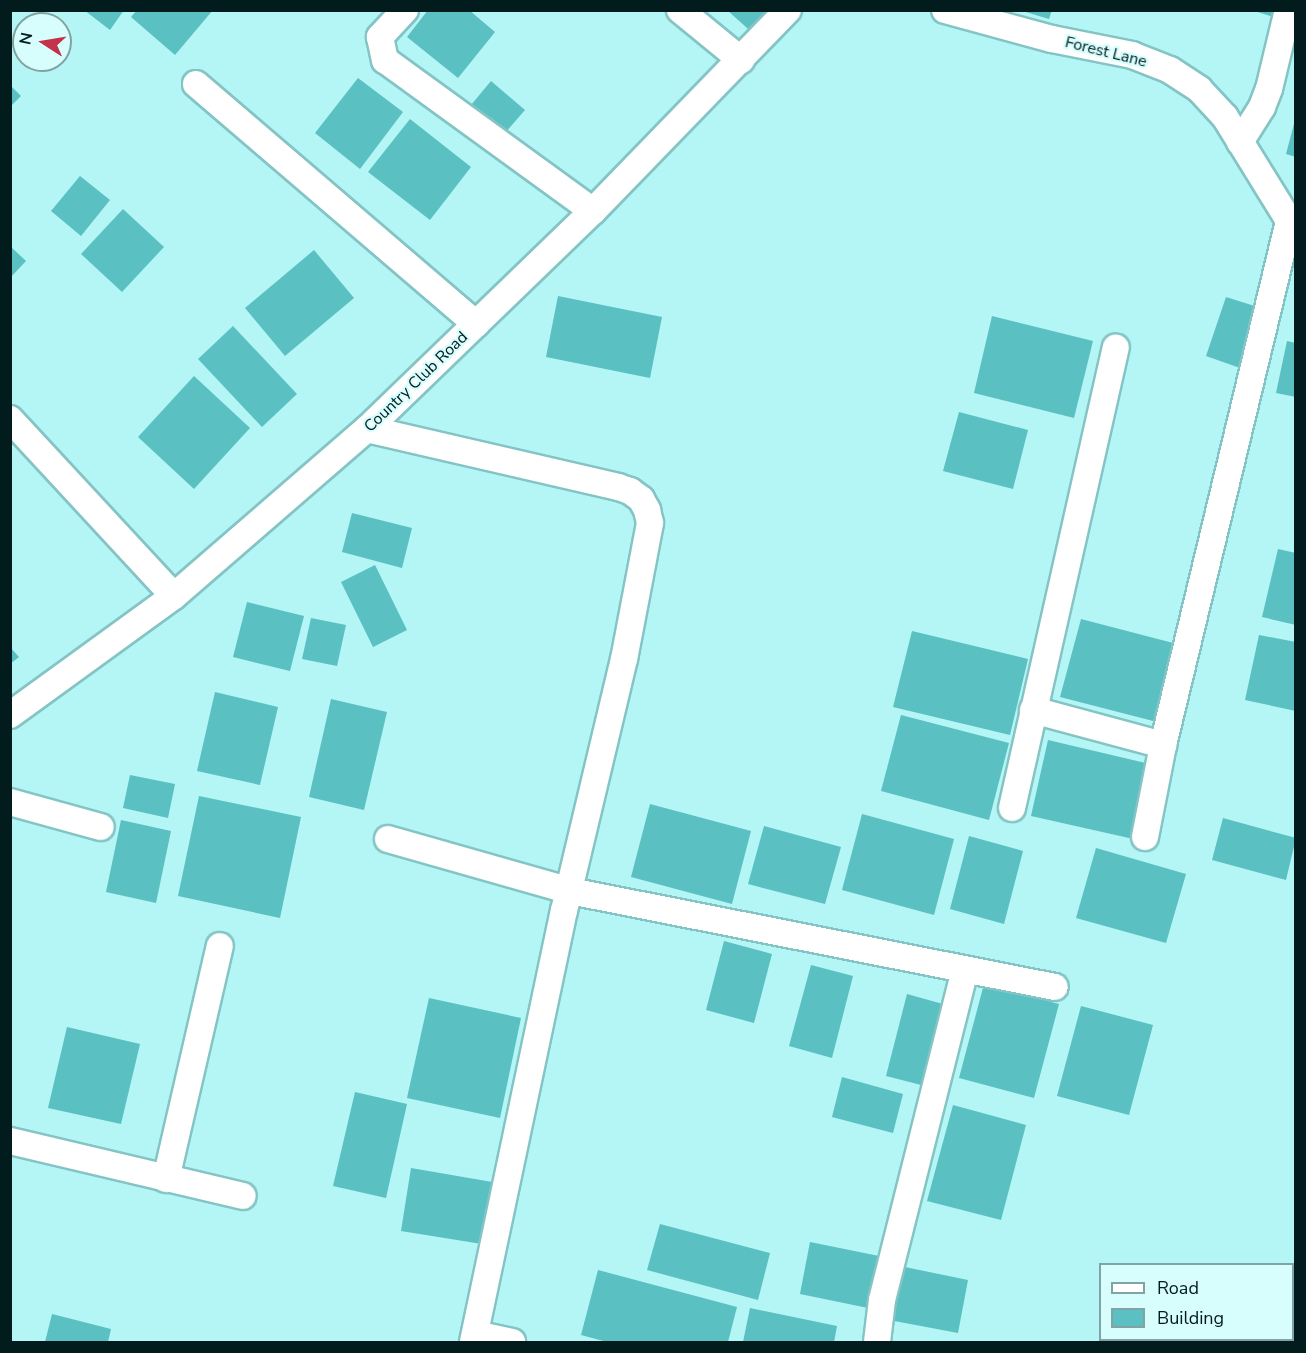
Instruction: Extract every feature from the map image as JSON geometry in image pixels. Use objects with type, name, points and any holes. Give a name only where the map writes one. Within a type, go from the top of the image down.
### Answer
[{"type":"street","points":[[405,10],[380,38],[385,60],[593,212]]},
{"type":"street","points":[[680,10],[741,60]]},
{"type":"street","name":"Country Club Road","points":[[10,715],[174,596],[367,429],[593,212],[788,10]]},
{"type":"street","name":"Forest Lane","points":[[945,10],[1052,39],[1132,55],[1170,70],[1199,89],[1225,117],[1292,227]]},
{"type":"street","points":[[1240,142],[1262,107],[1269,89],[1288,10]]},
{"type":"street","points":[[196,84],[476,324]]},
{"type":"street","points":[[1145,837],[1163,745],[1292,227]]},
{"type":"street","points":[[1012,808],[1116,348]]},
{"type":"street","points":[[10,419],[174,596]]},
{"type":"street","points":[[367,429],[618,487],[630,491],[641,499],[650,523],[624,659],[570,891],[474,1338],[512,1342]]},
{"type":"street","points":[[1033,710],[1163,745]]},
{"type":"street","points":[[10,802],[101,827]]},
{"type":"street","points":[[388,839],[570,891],[1055,987]]},
{"type":"street","points":[[166,1179],[220,946]]},
{"type":"street","points":[[877,1342],[882,1300],[965,970]]},
{"type":"street","points":[[10,1141],[243,1196]]},
{"type":"building","points":[[84,10],[124,10],[110,30]]},
{"type":"building","points":[[137,10],[213,10],[175,55],[131,17]]},
{"type":"building","points":[[428,10],[469,10],[495,32],[458,78],[407,37]]},
{"type":"building","points":[[727,10],[778,10],[756,36]]},
{"type":"building","points":[[1019,10],[1052,10],[1049,19]]},
{"type":"building","points":[[1251,10],[1279,10],[1277,18]]},
{"type":"building","points":[[358,78],[403,112],[360,169],[315,133]]},
{"type":"building","points":[[491,81],[525,110],[504,134],[471,105]]},
{"type":"building","points":[[10,85],[21,96],[10,107]]},
{"type":"building","points":[[410,119],[471,167],[430,220],[368,172]]},
{"type":"building","points":[[1296,120],[1296,157],[1286,154]]},
{"type":"building","points":[[80,176],[110,200],[81,236],[51,211]]},
{"type":"building","points":[[123,209],[164,247],[122,292],[81,254]]},
{"type":"building","points":[[10,246],[26,261],[10,278]]},
{"type":"building","points":[[314,250],[354,298],[285,356],[245,308]]},
{"type":"building","points":[[558,296],[662,317],[650,378],[546,357]]},
{"type":"building","points":[[1226,297],[1261,308],[1240,368],[1206,356]]},
{"type":"building","points":[[992,316],[1093,341],[1074,418],[974,393]]},
{"type":"building","points":[[233,326],[297,394],[262,427],[198,359]]},
{"type":"building","points":[[1287,341],[1296,343],[1296,397],[1276,393]]},
{"type":"building","points":[[194,376],[250,428],[194,489],[138,437]]},
{"type":"building","points":[[959,412],[1028,430],[1013,489],[943,471]]},
{"type":"building","points":[[352,513],[412,528],[402,568],[342,552]]},
{"type":"building","points":[[1278,549],[1296,553],[1296,625],[1262,617]]},
{"type":"building","points":[[375,565],[407,630],[373,647],[341,582]]},
{"type":"building","points":[[247,602],[304,616],[290,671],[233,657]]},
{"type":"building","points":[[311,618],[346,625],[337,666],[302,659]]},
{"type":"building","points":[[1081,619],[1177,644],[1157,722],[1060,697]]},
{"type":"building","points":[[912,631],[1028,659],[1010,735],[893,707]]},
{"type":"building","points":[[1259,635],[1296,642],[1296,711],[1245,700]]},
{"type":"building","points":[[10,647],[19,657],[10,664]]},
{"type":"building","points":[[215,692],[278,707],[260,785],[197,771]]},
{"type":"building","points":[[331,699],[387,712],[364,810],[309,797]]},
{"type":"building","points":[[901,715],[1009,743],[989,820],[881,791]]},
{"type":"building","points":[[1048,740],[1154,765],[1138,840],[1031,816]]},
{"type":"building","points":[[130,775],[175,784],[168,818],[123,808]]},
{"type":"building","points":[[199,796],[301,817],[280,918],[178,896]]},
{"type":"building","points":[[650,804],[751,831],[732,904],[631,877]]},
{"type":"building","points":[[862,814],[954,839],[934,915],[842,890]]},
{"type":"building","points":[[1223,818],[1296,838],[1286,880],[1212,860]]},
{"type":"building","points":[[121,820],[171,831],[156,903],[106,892]]},
{"type":"building","points":[[764,826],[841,847],[825,904],[748,884]]},
{"type":"building","points":[[969,836],[1023,851],[1004,924],[950,909]]},
{"type":"building","points":[[1096,848],[1186,874],[1166,943],[1076,918]]},
{"type":"building","points":[[724,941],[772,954],[754,1023],[706,1010]]},
{"type":"building","points":[[811,965],[853,976],[832,1058],[789,1046]]},
{"type":"building","points":[[984,984],[1059,1004],[1034,1098],[959,1078]]},
{"type":"building","points":[[907,994],[950,1006],[929,1087],[886,1076]]},
{"type":"building","points":[[429,998],[521,1018],[500,1118],[407,1098]]},
{"type":"building","points":[[1081,1006],[1153,1025],[1129,1115],[1057,1096]]},
{"type":"building","points":[[67,1027],[140,1044],[121,1124],[48,1108]]},
{"type":"building","points":[[842,1077],[903,1094],[893,1133],[832,1117]]},
{"type":"building","points":[[355,1092],[407,1104],[386,1198],[333,1186]]},
{"type":"building","points":[[953,1105],[1026,1125],[1001,1220],[927,1201]]},
{"type":"building","points":[[411,1168],[498,1183],[488,1245],[401,1231]]},
{"type":"building","points":[[660,1224],[770,1253],[758,1300],[647,1270]]},
{"type":"building","points":[[810,1242],[879,1256],[868,1308],[800,1294]]},
{"type":"building","points":[[900,1266],[968,1280],[958,1333],[889,1320]]},
{"type":"building","points":[[598,1270],[737,1307],[728,1342],[607,1342],[581,1335]]},
{"type":"building","points":[[750,1308],[837,1326],[834,1342],[743,1342]]},
{"type":"building","points":[[52,1314],[111,1329],[108,1342],[45,1342]]}]
